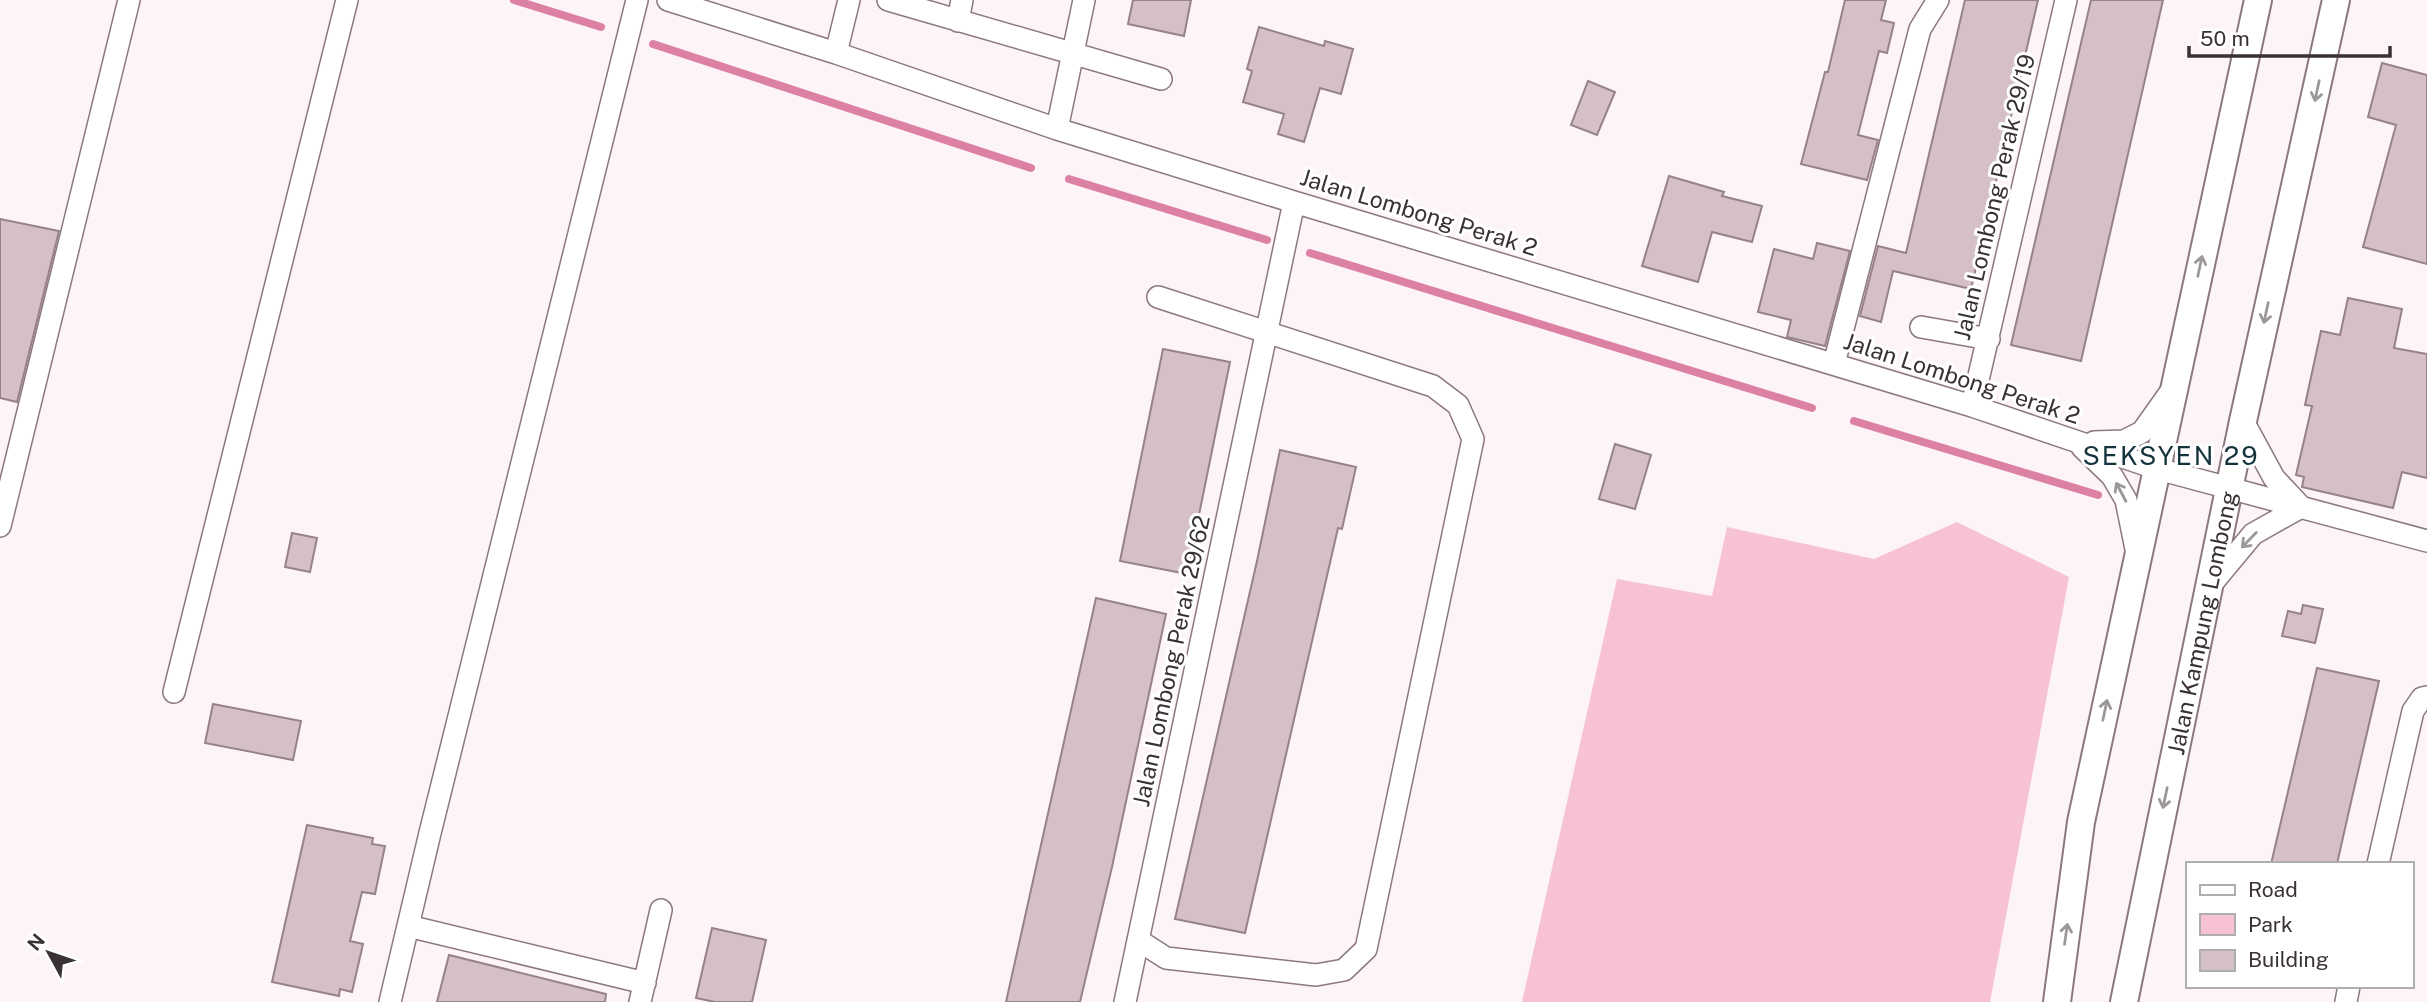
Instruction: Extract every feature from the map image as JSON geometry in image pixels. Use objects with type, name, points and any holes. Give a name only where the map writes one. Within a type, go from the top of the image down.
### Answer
[{"type":"street","points":[[0,526],[129,0]]},
{"type":"street","points":[[174,692],[347,0]]},
{"type":"street","points":[[390,1002],[637,0]]},
{"type":"street","name":"Jalan Lombong Perak 2","points":[[668,0],[836,53],[1058,129],[1972,406],[2158,469],[2427,541]]},
{"type":"street","points":[[836,53],[849,0]]},
{"type":"street","points":[[888,0],[1161,79]]},
{"type":"street","points":[[957,21],[962,0]]},
{"type":"street","points":[[1058,129],[1084,0]]},
{"type":"street","points":[[1834,364],[1920,29],[1938,0]]},
{"type":"street","name":"Jalan Lombong Perak 29/19","points":[[1972,406],[2066,0]]},
{"type":"street","points":[[2057,1002],[2081,822],[2259,0]]},
{"type":"street","name":"Jalan Kampung Lombong","points":[[2123,1002],[2243,421],[2336,0]]},
{"type":"street","name":"Jalan Lombong Perak 29/62","points":[[1125,1002],[1294,202]]},
{"type":"street","points":[[1138,940],[1166,958],[1316,975],[1344,970],[1366,949],[1473,439],[1458,405],[1433,386],[1157,297]]},
{"type":"street","points":[[1921,327],[1989,339]]},
{"type":"street","points":[[2078,443],[2124,441],[2142,432],[2177,381]]},
{"type":"street","points":[[2208,587],[2253,534],[2301,507],[2274,478],[2243,421]]},
{"type":"street","points":[[2078,443],[2112,476],[2126,500],[2137,556]]},
{"type":"street","points":[[2378,862],[2413,711],[2425,697]]},
{"type":"street","points":[[408,926],[642,992],[661,910]]},
{"type":"green space","points":[[1957,522],[2069,577],[1990,1002],[1522,1002],[1617,579],[1712,596],[1727,527],[1874,559]]},
{"type":"building","points":[[1133,0],[1191,0],[1184,36],[1128,24]]},
{"type":"building","points":[[1845,0],[1886,0],[1881,20],[1894,23],[1887,53],[1879,51],[1858,135],[1878,140],[1867,180],[1801,164],[1825,72],[1828,72]]},
{"type":"building","points":[[1965,0],[2038,0],[1971,289],[1893,271],[1881,322],[1860,316],[1878,246],[1906,253]]},
{"type":"building","points":[[2091,0],[2163,0],[2081,361],[2011,345]]},
{"type":"building","points":[[1259,27],[1324,46],[1325,41],[1353,49],[1341,94],[1320,88],[1304,142],[1278,134],[1284,114],[1243,102],[1252,71],[1247,69]]},
{"type":"building","points":[[2382,63],[2427,75],[2427,264],[2363,247],[2396,125],[2368,117]]},
{"type":"building","points":[[1588,81],[1615,92],[1597,135],[1571,125]]},
{"type":"building","points":[[1669,176],[1724,192],[1722,196],[1762,206],[1752,242],[1712,232],[1698,282],[1642,266]]},
{"type":"building","points":[[0,219],[59,231],[17,402],[0,398]]},
{"type":"building","points":[[1817,243],[1850,251],[1825,346],[1787,337],[1791,320],[1758,312],[1774,249],[1813,259]]},
{"type":"building","points":[[2348,298],[2402,309],[2394,348],[2427,354],[2427,478],[2402,472],[2393,508],[2302,487],[2304,477],[2296,475],[2312,406],[2305,405],[2321,331],[2340,335]]},
{"type":"building","points":[[1163,349],[1230,362],[1187,574],[1120,561]]},
{"type":"building","points":[[1615,444],[1651,455],[1635,509],[1599,499]]},
{"type":"building","points":[[1280,450],[1356,467],[1342,529],[1338,528],[1245,933],[1175,919]]},
{"type":"building","points":[[292,533],[317,538],[310,572],[285,567]]},
{"type":"building","points":[[1096,598],[1166,614],[1112,867],[1080,1002],[1006,1002]]},
{"type":"building","points":[[2303,605],[2323,609],[2315,643],[2282,636],[2288,611],[2301,614]]},
{"type":"building","points":[[2317,668],[2379,681],[2337,862],[2271,862]]},
{"type":"building","points":[[213,704],[301,721],[293,760],[205,743]]},
{"type":"building","points":[[307,825],[373,838],[372,844],[385,846],[375,894],[362,892],[350,941],[363,944],[352,992],[340,989],[339,996],[272,982]]},
{"type":"building","points":[[712,928],[766,940],[752,1002],[715,1002],[696,998]]},
{"type":"building","points":[[449,955],[606,994],[605,1002],[437,1002]]},
{"type":"waterway","points":[[514,0],[601,27]]},
{"type":"waterway","points":[[653,44],[1031,168]]},
{"type":"waterway","points":[[1069,179],[1267,240]]},
{"type":"waterway","points":[[1310,253],[1812,408]]},
{"type":"waterway","points":[[1854,421],[2098,495]]},
{"type":"district","name":"SEKSYEN 29","points":[[2171,455]]}]
